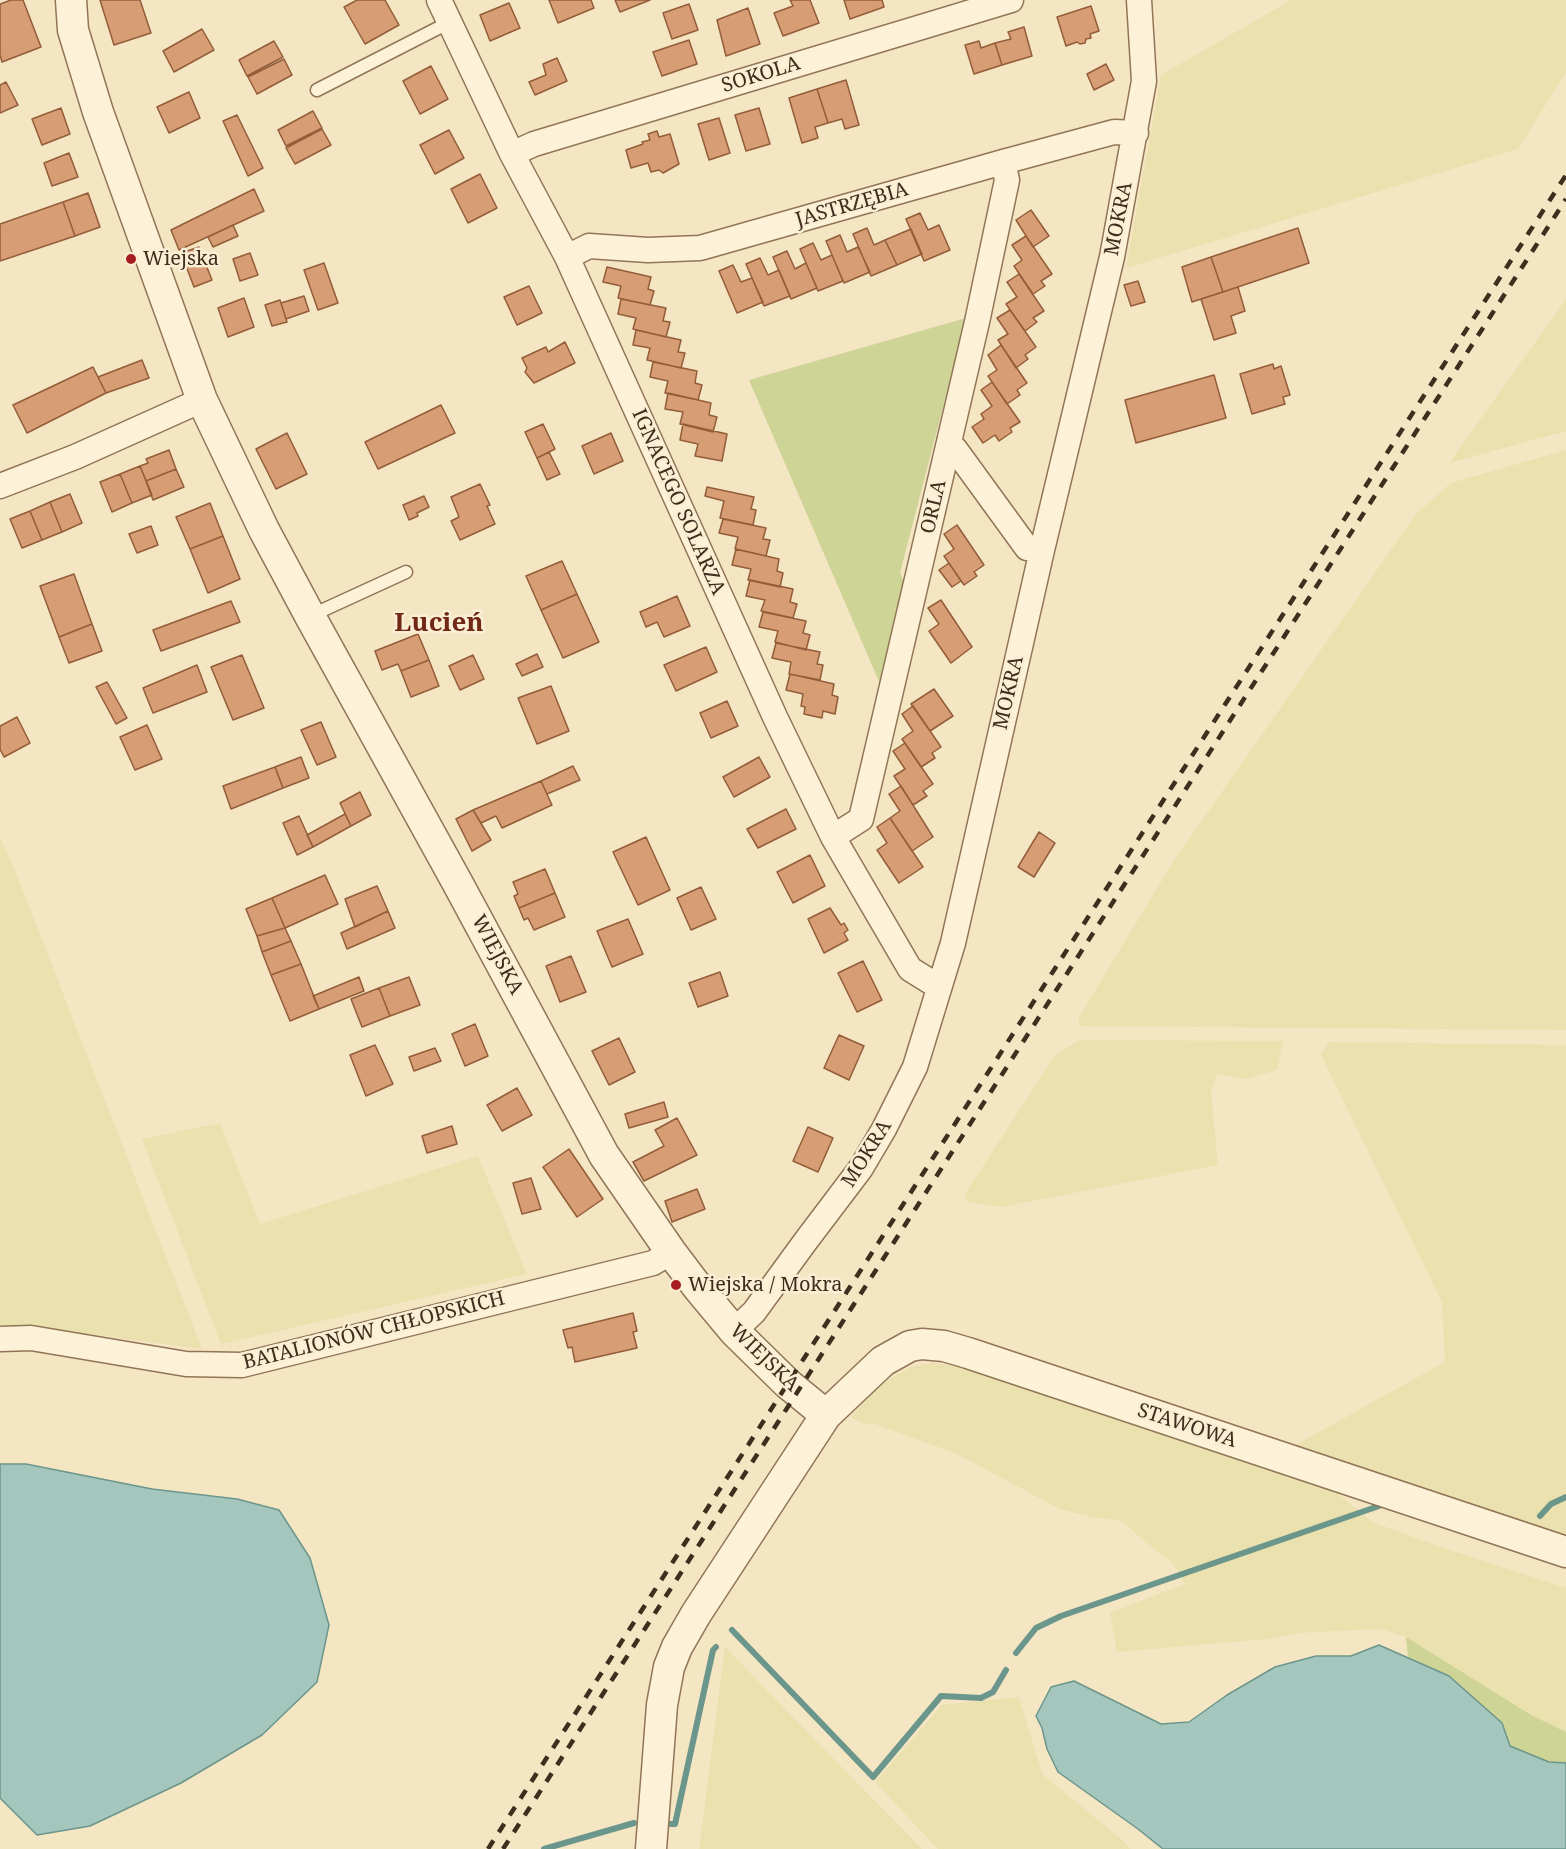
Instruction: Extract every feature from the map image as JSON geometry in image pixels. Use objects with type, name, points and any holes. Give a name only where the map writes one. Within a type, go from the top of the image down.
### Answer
[{"type":"street","name":"WIEJSKA","points":[[71,0],[74,30],[98,112],[202,400],[264,530],[604,1155],[671,1252],[734,1331],[768,1366],[826,1415]]},
{"type":"street","name":"SOKOLA","points":[[512,154],[534,144],[1011,0]]},
{"type":"street","name":"MOKRA","points":[[734,1331],[754,1312],[873,1149],[915,1067],[953,943],[1042,550],[1112,257],[1144,81],[1139,0]]},
{"type":"street","name":"IGNACEGO SOLARZA","points":[[444,6],[512,154],[567,257],[775,717],[833,837],[910,969],[939,987]]},
{"type":"street","name":"JASTRZĘBIA","points":[[567,257],[589,246],[648,250],[700,248],[1114,132],[1136,133]]},
{"type":"street","name":"ORLA","points":[[833,837],[861,819],[1007,180],[1003,162]]},
{"type":"street","points":[[0,486],[202,400]]},
{"type":"street","points":[[948,446],[955,449],[1027,548],[1042,550]]},
{"type":"street","name":"BATALIONÓW CHŁOPSKICH","points":[[0,1339],[31,1338],[186,1364],[242,1365],[653,1263],[671,1252]]},
{"type":"street","name":"STAWOWA","points":[[826,1415],[883,1361],[897,1352],[922,1344],[944,1346],[1566,1552]]},
{"type":"street","points":[[651,1849],[662,1705],[669,1667],[677,1647],[692,1620],[826,1415]]},
{"type":"lane","points":[[317,90],[444,6]]},
{"type":"lane","points":[[310,616],[406,572]]},
{"type":"shaded area","points":[[1291,0],[1566,0],[1566,72],[1518,149],[1126,268],[1161,75]]},
{"type":"shaded area","points":[[1566,299],[1566,431],[1449,463]]},
{"type":"shaded area","points":[[1566,450],[1566,1030],[1080,1026],[1078,1019],[1175,859],[1416,514],[1451,483]]},
{"type":"shaded area","points":[[0,838],[12,863],[202,1349],[27,1326],[0,1327]]},
{"type":"shaded area","points":[[1080,1040],[1283,1041],[1277,1070],[1247,1079],[1217,1074],[1211,1092],[1218,1165],[1001,1207],[968,1202],[965,1194],[1055,1055]]},
{"type":"shaded area","points":[[1329,1042],[1566,1045],[1566,1538],[1294,1446],[1445,1362],[1442,1302],[1321,1055]]},
{"type":"shaded area","points":[[220,1123],[260,1224],[478,1156],[527,1274],[221,1344],[142,1139]]},
{"type":"shaded area","points":[[933,1363],[960,1367],[1115,1413],[1337,1493],[1372,1522],[1566,1588],[1566,1732],[1531,1715],[1406,1637],[1381,1629],[1297,1633],[1268,1639],[1117,1652],[1110,1613],[1185,1584],[1173,1563],[1122,1521],[1091,1517],[1060,1509],[955,1453],[872,1423],[866,1425],[851,1417],[879,1386],[910,1367]]},
{"type":"shaded area","points":[[725,1647],[784,1708],[922,1849],[699,1849]]},
{"type":"shaded area","points":[[1019,1697],[1042,1774],[1131,1849],[938,1849],[875,1782],[942,1705]]},
{"type":"green space","points":[[966,318],[900,573],[905,584],[881,686],[749,380]]},
{"type":"green space","points":[[1406,1637],[1531,1715],[1566,1732],[1566,1763],[1549,1762],[1510,1746],[1502,1723],[1449,1676],[1408,1657]]},
{"type":"water","points":[[0,1464],[26,1464],[152,1489],[237,1499],[279,1510],[310,1558],[329,1625],[317,1682],[262,1735],[181,1783],[90,1826],[37,1835],[0,1798]]},
{"type":"water","points":[[1379,1645],[1449,1676],[1502,1723],[1510,1746],[1549,1762],[1566,1763],[1566,1849],[1163,1849],[1058,1772],[1047,1749],[1042,1728],[1036,1716],[1051,1687],[1074,1681],[1161,1724],[1189,1722],[1227,1695],[1275,1667],[1316,1656],[1351,1656]]},
{"type":"building","points":[[11,0],[23,0],[41,47],[2,62],[0,4]]},
{"type":"building","points":[[100,0],[140,0],[151,33],[114,45]]},
{"type":"building","points":[[357,0],[385,0],[399,25],[365,44],[344,7]]},
{"type":"building","points":[[549,0],[591,0],[594,8],[558,23]]},
{"type":"building","points":[[615,0],[650,0],[620,12]]},
{"type":"building","points":[[790,0],[810,0],[819,23],[783,36],[774,13],[793,6]]},
{"type":"building","points":[[844,0],[882,0],[884,7],[850,19]]},
{"type":"building","points":[[509,3],[520,28],[490,41],[480,15]]},
{"type":"building","points":[[689,4],[698,30],[672,39],[663,13]]},
{"type":"building","points":[[1091,6],[1099,31],[1090,34],[1091,38],[1086,39],[1085,43],[1077,42],[1066,46],[1057,17]]},
{"type":"building","points":[[748,8],[760,44],[726,56],[717,20]]},
{"type":"building","points":[[1024,27],[1032,56],[1002,65],[995,43],[1011,39],[1008,32]]},
{"type":"building","points":[[202,29],[214,50],[174,72],[163,51]]},
{"type":"building","points":[[689,40],[697,64],[662,76],[653,52]]},
{"type":"building","points":[[274,41],[283,57],[247,76],[239,60]]},
{"type":"building","points":[[979,41],[981,48],[995,43],[1002,65],[974,74],[965,45]]},
{"type":"building","points":[[557,58],[567,81],[535,95],[529,82],[546,75],[543,64]]},
{"type":"building","points":[[284,59],[292,75],[257,94],[248,77]]},
{"type":"building","points":[[1106,64],[1114,80],[1094,90],[1087,74]]},
{"type":"building","points":[[431,66],[448,99],[420,114],[403,81]]},
{"type":"building","points":[[846,80],[859,125],[845,129],[842,119],[828,123],[817,89]]},
{"type":"building","points":[[6,82],[18,105],[0,113],[0,85]]},
{"type":"building","points":[[817,89],[828,123],[815,127],[818,138],[802,143],[789,98]]},
{"type":"building","points":[[189,92],[200,118],[169,133],[157,107]]},
{"type":"building","points":[[61,108],[70,134],[42,145],[32,119]]},
{"type":"building","points":[[759,108],[770,144],[746,151],[735,115]]},
{"type":"building","points":[[313,111],[322,128],[286,146],[278,130]]},
{"type":"building","points":[[237,115],[263,168],[248,176],[223,121]]},
{"type":"building","points":[[719,118],[730,153],[709,160],[698,124]]},
{"type":"building","points":[[322,129],[331,145],[295,164],[286,148]]},
{"type":"building","points":[[449,130],[464,158],[435,174],[420,145]]},
{"type":"building","points":[[657,131],[659,137],[670,134],[679,164],[663,173],[659,170],[651,172],[648,163],[631,168],[626,150],[650,140],[648,134]]},
{"type":"building","points":[[69,153],[78,177],[52,186],[44,163]]},
{"type":"building","points":[[480,174],[497,208],[468,223],[451,189]]},
{"type":"building","points":[[254,189],[264,211],[179,250],[171,230]]},
{"type":"building","points":[[88,193],[100,227],[75,236],[63,202]]},
{"type":"building","points":[[63,202],[75,236],[0,261],[0,224]]},
{"type":"building","points":[[1031,210],[1049,236],[1033,247],[1016,220]]},
{"type":"building","points":[[920,213],[928,230],[939,225],[950,250],[924,261],[906,219]]},
{"type":"building","points":[[233,225],[238,236],[213,247],[208,237]]},
{"type":"building","points":[[867,228],[874,245],[885,240],[897,265],[871,276],[853,234]]},
{"type":"building","points":[[1298,228],[1309,263],[1223,292],[1211,257]]},
{"type":"building","points":[[911,229],[922,254],[897,265],[885,240]]},
{"type":"building","points":[[840,235],[847,252],[858,247],[870,272],[844,283],[826,241]]},
{"type":"building","points":[[1026,236],[1052,274],[1041,281],[1045,286],[1033,294],[1014,266],[1022,260],[1012,245]]},
{"type":"building","points":[[813,243],[821,260],[832,255],[843,281],[818,291],[800,249]]},
{"type":"building","points":[[199,247],[212,280],[194,287],[181,253]]},
{"type":"building","points":[[787,251],[795,269],[806,263],[817,288],[791,299],[773,257]]},
{"type":"building","points":[[250,253],[258,275],[240,281],[233,259]]},
{"type":"building","points":[[1211,257],[1223,292],[1192,302],[1182,267]]},
{"type":"building","points":[[760,258],[768,275],[779,270],[790,296],[764,306],[746,264]]},
{"type":"building","points":[[324,263],[338,303],[318,310],[304,270]]},
{"type":"building","points":[[733,265],[741,282],[752,278],[763,302],[737,313],[719,271]]},
{"type":"building","points":[[607,267],[651,277],[648,289],[654,291],[650,305],[618,298],[621,286],[603,282]]},
{"type":"building","points":[[1019,274],[1044,311],[1033,318],[1037,322],[1025,331],[1006,304],[1017,297],[1007,282]]},
{"type":"building","points":[[1138,281],[1145,302],[1131,306],[1124,285]]},
{"type":"building","points":[[529,286],[542,313],[517,325],[504,297]]},
{"type":"building","points":[[1238,287],[1245,311],[1231,316],[1236,333],[1214,340],[1201,299]]},
{"type":"building","points":[[304,296],[309,311],[286,319],[281,303]]},
{"type":"building","points":[[244,298],[254,327],[228,337],[218,308]]},
{"type":"building","points":[[621,299],[666,308],[663,321],[670,322],[666,337],[633,329],[636,318],[618,314]]},
{"type":"building","points":[[280,300],[287,322],[272,326],[265,305]]},
{"type":"building","points":[[1010,310],[1036,347],[1025,355],[1028,359],[1016,368],[998,340],[1008,334],[997,318]]},
{"type":"building","points":[[636,330],[681,340],[678,352],[685,353],[681,368],[647,360],[650,348],[633,345]]},
{"type":"building","points":[[565,342],[575,363],[534,383],[525,372],[527,368],[522,358],[546,347],[548,352]]},
{"type":"building","points":[[1001,345],[1027,383],[1017,390],[1020,395],[1007,404],[988,376],[997,370],[988,355]]},
{"type":"building","points":[[142,360],[149,378],[106,393],[98,377]]},
{"type":"building","points":[[653,362],[697,371],[695,383],[702,385],[698,400],[665,393],[668,381],[650,377]]},
{"type":"building","points":[[1273,364],[1274,369],[1281,366],[1290,395],[1283,397],[1285,404],[1252,414],[1240,374]]},
{"type":"building","points":[[93,367],[106,393],[27,433],[13,405]]},
{"type":"building","points":[[1214,375],[1226,418],[1136,443],[1125,400]]},
{"type":"building","points":[[992,382],[1020,422],[1010,428],[1012,432],[999,441],[995,435],[983,443],[972,427],[984,419],[981,414],[992,406],[981,390]]},
{"type":"building","points":[[668,393],[711,403],[709,415],[717,417],[713,432],[680,424],[683,412],[665,409]]},
{"type":"building","points":[[441,405],[455,433],[378,469],[365,442]]},
{"type":"building","points":[[543,424],[555,449],[537,458],[525,432]]},
{"type":"building","points":[[683,424],[727,434],[722,461],[695,456],[698,444],[680,440]]},
{"type":"building","points":[[287,433],[307,474],[276,489],[256,449]]},
{"type":"building","points":[[611,433],[623,461],[594,474],[582,446]]},
{"type":"building","points":[[169,450],[176,469],[146,481],[140,466],[148,463],[146,459]]},
{"type":"building","points":[[549,452],[560,474],[547,480],[537,458]]},
{"type":"building","points":[[140,466],[152,495],[132,503],[120,474]]},
{"type":"building","points":[[176,469],[184,487],[153,500],[146,481]]},
{"type":"building","points":[[120,474],[132,503],[112,512],[100,482]]},
{"type":"building","points":[[480,484],[490,505],[487,506],[495,524],[460,540],[451,521],[459,517],[451,497]]},
{"type":"building","points":[[707,487],[754,497],[751,509],[756,510],[753,525],[720,518],[724,501],[705,496]]},
{"type":"building","points":[[70,494],[82,523],[62,532],[50,502]]},
{"type":"building","points":[[424,496],[429,507],[409,520],[403,505]]},
{"type":"building","points":[[50,502],[62,532],[42,540],[30,511]]},
{"type":"building","points":[[210,503],[223,536],[190,549],[176,517]]},
{"type":"building","points":[[30,511],[42,540],[22,548],[10,519]]},
{"type":"building","points":[[723,519],[766,528],[763,539],[770,540],[766,556],[735,549],[738,537],[719,533]]},
{"type":"building","points":[[957,525],[984,565],[974,572],[977,576],[964,585],[944,556],[954,549],[944,534]]},
{"type":"building","points":[[151,526],[158,545],[137,553],[129,534]]},
{"type":"building","points":[[223,536],[240,579],[208,593],[190,549]]},
{"type":"building","points":[[736,549],[779,559],[777,571],[783,573],[780,587],[748,580],[751,569],[732,565]]},
{"type":"building","points":[[562,561],[577,594],[541,610],[526,576]]},
{"type":"building","points":[[949,563],[961,581],[952,587],[939,570]]},
{"type":"building","points":[[74,574],[92,624],[59,637],[40,586]]},
{"type":"building","points":[[750,580],[793,589],[790,602],[797,604],[793,618],[761,611],[765,600],[746,596]]},
{"type":"building","points":[[577,594],[599,642],[563,658],[541,610]]},
{"type":"building","points":[[677,596],[690,626],[664,637],[657,622],[646,627],[640,612]]},
{"type":"building","points":[[941,600],[972,647],[951,663],[929,631],[939,624],[928,608]]},
{"type":"building","points":[[231,601],[240,622],[161,651],[153,630]]},
{"type":"building","points":[[763,612],[806,621],[803,633],[810,635],[806,650],[775,642],[778,631],[759,627]]},
{"type":"building","points":[[92,624],[102,651],[69,663],[59,637]]},
{"type":"building","points":[[418,634],[429,660],[401,671],[398,664],[382,670],[375,651]]},
{"type":"building","points":[[776,643],[820,652],[817,664],[823,665],[820,680],[789,674],[791,662],[772,658]]},
{"type":"building","points":[[706,647],[717,672],[676,691],[664,665]]},
{"type":"building","points":[[537,654],[543,667],[522,676],[516,664]]},
{"type":"building","points":[[242,655],[264,708],[233,720],[211,667]]},
{"type":"building","points":[[473,655],[484,679],[460,690],[449,666]]},
{"type":"building","points":[[429,660],[439,686],[411,697],[401,671]]},
{"type":"building","points":[[197,665],[207,692],[153,713],[143,688]]},
{"type":"building","points":[[790,674],[834,684],[832,695],[838,697],[835,714],[823,711],[822,718],[804,714],[805,707],[801,706],[803,694],[786,690]]},
{"type":"building","points":[[107,682],[127,718],[116,724],[96,687]]},
{"type":"building","points":[[551,686],[569,731],[537,744],[518,698]]},
{"type":"building","points":[[934,689],[953,716],[930,731],[911,704]]},
{"type":"building","points":[[727,701],[738,726],[711,738],[700,713]]},
{"type":"building","points":[[913,706],[941,747],[932,753],[935,758],[921,767],[902,739],[913,731],[902,714]]},
{"type":"building","points":[[17,717],[30,743],[4,757],[0,749],[0,726]]},
{"type":"building","points":[[321,722],[336,757],[317,765],[301,730]]},
{"type":"building","points":[[147,725],[162,759],[135,770],[120,737]]},
{"type":"building","points":[[905,743],[933,784],[923,791],[927,796],[913,805],[894,776],[905,769],[893,751]]},
{"type":"building","points":[[301,757],[309,778],[283,788],[275,767]]},
{"type":"building","points":[[759,757],[770,777],[734,797],[723,777]]},
{"type":"building","points":[[573,766],[580,780],[547,794],[541,781]]},
{"type":"building","points":[[275,767],[283,788],[231,809],[223,786]]},
{"type":"building","points":[[541,781],[552,805],[502,828],[496,816],[481,823],[473,810]]},
{"type":"building","points":[[901,786],[933,837],[912,851],[890,818],[900,811],[889,794]]},
{"type":"building","points":[[360,792],[371,815],[351,826],[340,803]]},
{"type":"building","points":[[786,809],[796,829],[758,848],[747,829]]},
{"type":"building","points":[[473,810],[491,840],[472,851],[456,819]]},
{"type":"building","points":[[345,814],[351,826],[313,847],[307,835]]},
{"type":"building","points":[[299,816],[313,847],[297,855],[283,823]]},
{"type":"building","points":[[890,818],[923,867],[899,883],[877,850],[887,843],[877,827]]},
{"type":"building","points":[[1039,832],[1055,843],[1034,877],[1018,867]]},
{"type":"building","points":[[646,837],[670,890],[638,905],[613,852]]},
{"type":"building","points":[[810,855],[825,886],[793,903],[777,872]]},
{"type":"building","points":[[545,869],[555,893],[519,908],[514,896],[518,894],[513,882]]},
{"type":"building","points":[[325,875],[338,904],[285,928],[272,898]]},
{"type":"building","points":[[377,886],[388,911],[355,927],[345,899]]},
{"type":"building","points":[[701,887],[716,919],[691,930],[677,898]]},
{"type":"building","points":[[555,893],[565,917],[534,930],[528,918],[524,920],[519,908]]},
{"type":"building","points":[[272,898],[285,928],[257,936],[246,909]]},
{"type":"building","points":[[830,908],[841,925],[844,923],[848,930],[844,933],[848,940],[824,953],[808,919]]},
{"type":"building","points":[[388,911],[395,928],[347,949],[341,933]]},
{"type":"building","points":[[628,919],[643,954],[612,967],[597,931]]},
{"type":"building","points":[[285,928],[291,941],[262,952],[257,936]]},
{"type":"building","points":[[291,941],[301,964],[271,975],[262,952]]},
{"type":"building","points":[[571,956],[586,992],[560,1002],[546,966]]},
{"type":"building","points":[[863,961],[882,1000],[857,1012],[838,973]]},
{"type":"building","points":[[301,964],[319,1009],[290,1021],[271,975]]},
{"type":"building","points":[[720,972],[728,996],[698,1007],[689,983]]},
{"type":"building","points":[[359,977],[364,991],[319,1009],[313,996]]},
{"type":"building","points":[[409,977],[420,1005],[390,1016],[379,988]]},
{"type":"building","points":[[379,988],[390,1016],[362,1027],[351,999]]},
{"type":"building","points":[[475,1024],[488,1056],[465,1066],[452,1034]]},
{"type":"building","points":[[839,1035],[864,1046],[849,1080],[824,1068]]},
{"type":"building","points":[[619,1038],[635,1072],[609,1085],[592,1051]]},
{"type":"building","points":[[375,1045],[393,1084],[366,1096],[350,1055]]},
{"type":"building","points":[[435,1048],[441,1061],[414,1071],[409,1057]]},
{"type":"building","points":[[517,1088],[532,1115],[502,1131],[487,1105]]},
{"type":"building","points":[[664,1102],[668,1117],[629,1128],[625,1114]]},
{"type":"building","points":[[677,1118],[697,1155],[644,1181],[633,1162],[664,1146],[655,1130]]},
{"type":"building","points":[[452,1126],[457,1144],[427,1153],[422,1136]]},
{"type":"building","points":[[808,1127],[833,1138],[818,1172],[793,1161]]},
{"type":"building","points":[[569,1149],[603,1199],[577,1217],[543,1167]]},
{"type":"building","points":[[531,1178],[541,1209],[522,1214],[513,1183]]},
{"type":"building","points":[[697,1189],[705,1209],[672,1222],[665,1201]]},
{"type":"building","points":[[633,1313],[637,1331],[633,1332],[637,1348],[575,1362],[572,1347],[568,1348],[563,1330]]},
{"type":"waterway","points":[[1540,1516],[1551,1504],[1566,1497]]},
{"type":"waterway","points":[[1016,1653],[1036,1628],[1061,1616],[1379,1506]]},
{"type":"waterway","points":[[732,1630],[873,1777],[941,1696],[981,1698],[993,1692],[1006,1670]]},
{"type":"waterway","points":[[671,1824],[675,1824],[713,1650],[716,1647]]},
{"type":"waterway","points":[[544,1849],[634,1823]]},
{"type":"railway","points":[[488,1849],[1566,175]]},
{"type":"railway","points":[[503,1849],[1566,199]]},
{"type":"place","name":"Wiejska","points":[[131,259]]},
{"type":"place","name":"Wiejska / Mokra","points":[[676,1285]]},
{"type":"district","name":"Lucień","points":[[439,624]]}]
